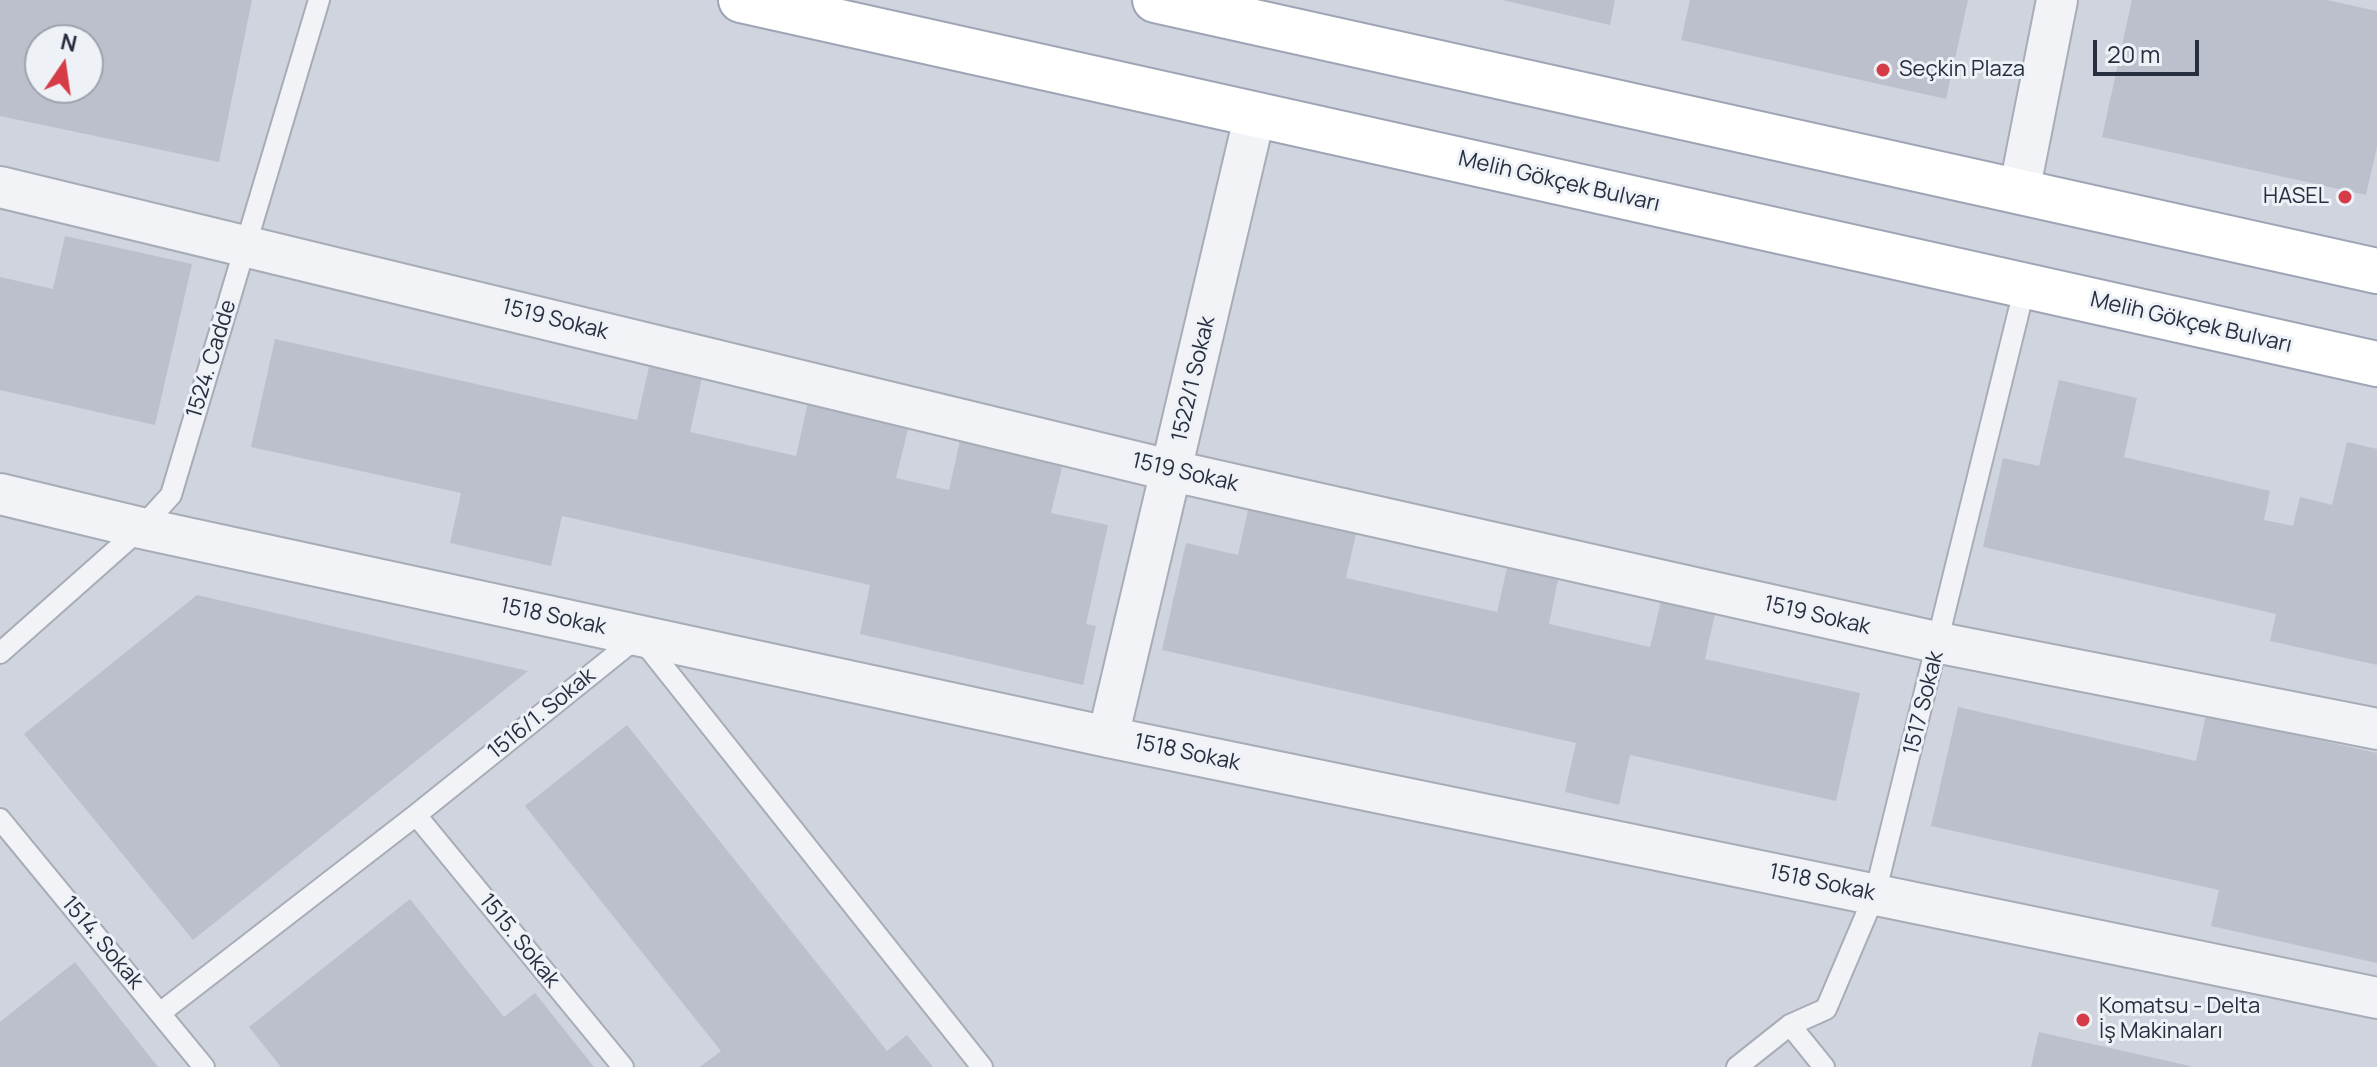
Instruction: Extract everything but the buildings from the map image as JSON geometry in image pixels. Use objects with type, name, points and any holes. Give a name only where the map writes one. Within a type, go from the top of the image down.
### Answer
[{"type":"main road","name":"Melih Gökçek Bulvarı","points":[[741,0],[2377,364]]},
{"type":"main road","points":[[1155,0],[1266,12],[2019,192],[2377,271]]},
{"type":"street","points":[[2019,192],[2057,0]]},
{"type":"street","name":"1522/1 Sokak","points":[[1108,737],[1255,114]]},
{"type":"street","name":"1519 Sokak","points":[[0,187],[1173,471],[1940,643],[2377,729]]},
{"type":"street","name":"1518 Sokak","points":[[0,494],[141,528],[1108,737],[2377,998]]},
{"type":"lane","name":"1524. Cadde","points":[[0,653],[141,528],[171,495],[319,0]]},
{"type":"lane","name":"1517 Sokak","points":[[1737,1067],[1790,1025],[1826,1009],[1875,894],[1940,643],[2025,286]]},
{"type":"lane","name":"1516/1. Sokak","points":[[160,1013],[416,815],[639,636]]},
{"type":"lane","points":[[639,636],[982,1067]]},
{"type":"lane","name":"1515. Sokak","points":[[416,815],[623,1067]]},
{"type":"lane","name":"1514. Sokak","points":[[0,819],[204,1067]]},
{"type":"lane","points":[[1790,1025],[1824,1067]]},
{"type":"shaded area","points":[[0,0],[2377,0],[2377,1067],[0,1067]]},
{"type":"place","name":"Seçkin Plaza","points":[[1883,70]]},
{"type":"place","name":"HASEL","points":[[2345,197]]},
{"type":"place","name":"Komatsu - Delta İş Makinaları","points":[[2083,1020]]}]
